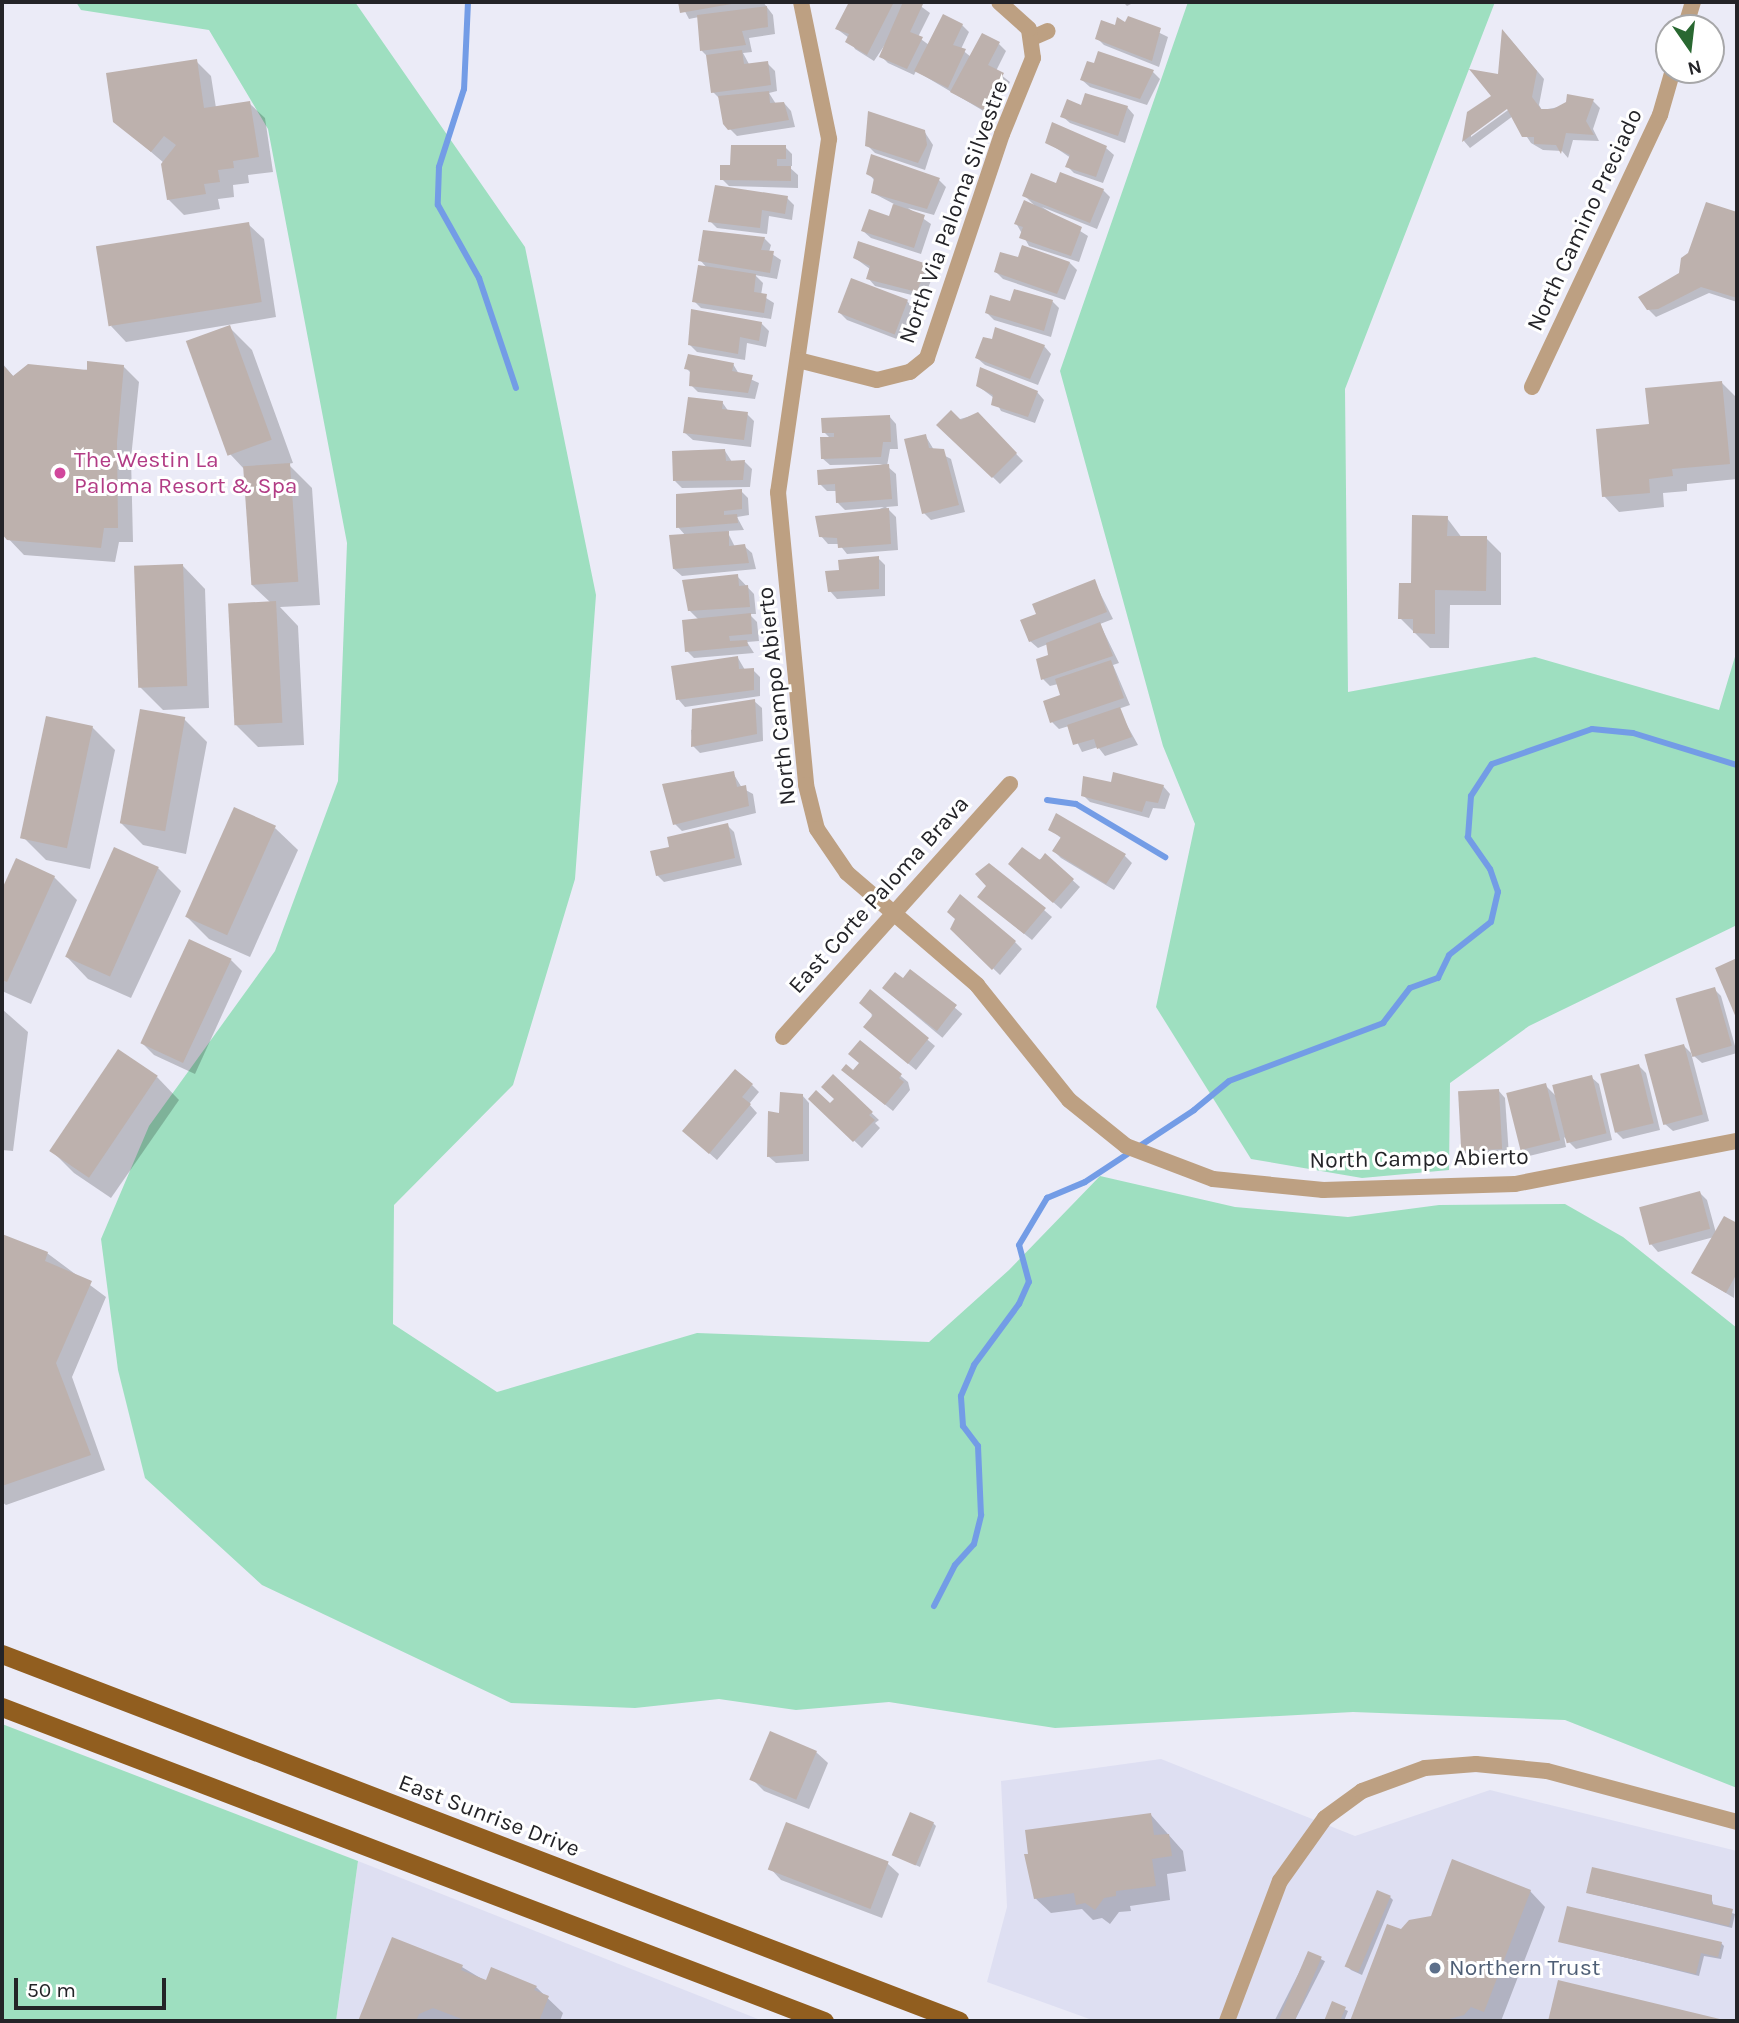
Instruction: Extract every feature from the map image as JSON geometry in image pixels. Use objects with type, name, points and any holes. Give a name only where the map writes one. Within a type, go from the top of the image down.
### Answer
[{"type":"main road","name":"East Sunrise Drive","points":[[2,1654],[959,2021]]},
{"type":"main road","points":[[2,1707],[824,2021]]},
{"type":"street","name":"North Campo Abierto","points":[[801,2],[829,139],[778,492],[806,785],[817,829],[847,873],[895,911],[977,985],[1069,1100],[1126,1146],[1213,1179],[1324,1189],[1515,1184],[1737,1141]]},
{"type":"street","points":[[999,2],[1020,17],[1032,38],[1048,31]]},
{"type":"street","name":"North Via Paloma Silvestre","points":[[798,359],[877,380],[913,379],[935,338],[1002,134],[1029,73],[1032,38]]},
{"type":"street","name":"North Camino Preciado","points":[[1532,387],[1660,115],[1669,84]]},
{"type":"street","name":"East Corte Paloma Brava","points":[[783,1037],[1010,784]]},
{"type":"street","points":[[1227,2021],[1280,1881],[1325,1818],[1362,1791],[1425,1768],[1476,1764],[1547,1771],[1737,1822]]},
{"type":"shaded area","points":[[1161,1759],[1355,1836],[1490,1790],[1737,1851],[1737,2021],[1095,2021],[987,1982],[1007,1907],[1001,1781]]},
{"type":"shaded area","points":[[358,1861],[763,2021],[336,2021]]},
{"type":"green space","points":[[76,2],[355,2],[525,247],[596,595],[575,879],[513,1085],[394,1205],[393,1324],[497,1392],[697,1333],[929,1342],[1009,1270],[1100,1176],[1235,1207],[1348,1217],[1439,1205],[1565,1204],[1623,1237],[1737,1328],[1737,1788],[1565,1720],[1353,1712],[1055,1728],[889,1702],[796,1710],[719,1699],[635,1708],[511,1703],[262,1585],[145,1478],[118,1370],[101,1239],[149,1126],[275,951],[338,781],[347,543],[268,129],[209,30],[81,10]]},
{"type":"green space","points":[[1188,2],[1495,2],[1345,389],[1348,692],[1535,657],[1719,710],[1737,650],[1737,925],[1529,1026],[1450,1083],[1449,1170],[1362,1178],[1251,1159],[1156,1007],[1195,824],[1163,746],[1060,371]]},
{"type":"green space","points":[[2,1724],[358,1861],[336,2021],[2,2021]]},
{"type":"building","points":[[678,2],[737,2],[737,3],[680,13]]},
{"type":"building","points":[[849,2],[894,2],[867,55],[845,42],[849,34],[835,29]]},
{"type":"building","points":[[903,2],[923,4],[910,32],[923,37],[907,69],[879,57]]},
{"type":"building","points":[[767,6],[768,27],[742,31],[746,45],[700,51],[697,15]]},
{"type":"building","points":[[943,14],[963,24],[953,45],[966,49],[948,88],[914,71]]},
{"type":"building","points":[[1128,16],[1161,28],[1152,61],[1095,39],[1101,20],[1115,25],[1117,17],[1125,22]]},
{"type":"building","points":[[1502,29],[1537,71],[1532,97],[1541,109],[1553,109],[1566,102],[1567,94],[1594,99],[1586,121],[1594,135],[1566,133],[1561,154],[1556,145],[1534,144],[1534,137],[1522,137],[1507,109],[1462,142],[1467,112],[1491,96],[1469,69],[1498,74]]},
{"type":"building","points":[[982,33],[1000,42],[988,65],[1004,73],[984,110],[950,92]]},
{"type":"building","points":[[742,50],[744,64],[768,61],[771,85],[711,93],[706,55]]},
{"type":"building","points":[[1098,51],[1154,70],[1140,99],[1080,80],[1087,61],[1094,63]]},
{"type":"building","points":[[197,59],[204,108],[250,101],[259,157],[233,161],[234,168],[218,170],[220,182],[204,184],[206,194],[167,200],[161,164],[176,145],[164,136],[151,152],[113,122],[106,73]]},
{"type":"building","points":[[769,91],[770,103],[784,102],[789,120],[728,130],[723,124],[718,96]]},
{"type":"building","points":[[1085,93],[1128,106],[1118,136],[1060,117],[1067,99],[1081,105]]},
{"type":"building","points":[[868,111],[925,130],[927,145],[918,163],[865,146]]},
{"type":"building","points":[[1052,122],[1107,146],[1096,177],[1065,167],[1070,155],[1045,143]]},
{"type":"building","points":[[731,145],[786,145],[786,159],[777,159],[777,166],[791,166],[791,181],[720,180],[720,165],[730,165]]},
{"type":"building","points":[[871,154],[940,178],[927,209],[871,193],[874,178],[866,174]]},
{"type":"building","points":[[1060,172],[1104,189],[1090,223],[1022,196],[1031,173],[1056,183]]},
{"type":"building","points":[[715,185],[788,196],[785,214],[762,210],[760,228],[708,222]]},
{"type":"building","points":[[1024,200],[1082,227],[1071,256],[1019,238],[1023,227],[1014,224]]},
{"type":"building","points":[[1706,202],[1737,212],[1737,298],[1701,287],[1658,309],[1647,310],[1638,297],[1679,273],[1681,258],[1688,253]]},
{"type":"building","points":[[893,204],[925,215],[914,248],[861,231],[869,209],[889,216]]},
{"type":"building","points":[[249,222],[262,302],[109,326],[96,246]]},
{"type":"building","points":[[703,230],[765,237],[761,250],[774,251],[770,273],[698,261]]},
{"type":"building","points":[[858,241],[927,264],[917,292],[866,279],[870,266],[853,258]]},
{"type":"building","points":[[1022,245],[1070,262],[1057,294],[994,272],[1000,252],[1018,257]]},
{"type":"building","points":[[698,265],[756,274],[754,292],[767,294],[764,313],[692,302]]},
{"type":"building","points":[[851,278],[908,300],[895,334],[838,313]]},
{"type":"building","points":[[1014,289],[1053,300],[1044,331],[985,313],[990,295],[1010,301]]},
{"type":"building","points":[[691,309],[762,322],[759,341],[740,337],[738,354],[688,345]]},
{"type":"building","points":[[230,325],[272,440],[228,456],[186,341]]},
{"type":"building","points":[[995,327],[1045,345],[1030,379],[975,358],[983,337],[992,339]]},
{"type":"building","points":[[688,354],[734,363],[732,371],[753,375],[748,393],[689,386],[690,370],[684,369]]},
{"type":"building","name":"The Westin La Paloma Resort & Spa","points":[[87,361],[124,365],[117,442],[118,528],[104,528],[101,548],[7,540],[2,534],[2,364],[13,376],[28,364],[87,370]]},
{"type":"building","points":[[980,367],[1038,391],[1028,417],[991,405],[993,395],[976,386]]},
{"type":"building","points":[[1722,381],[1730,464],[1672,469],[1673,476],[1649,479],[1650,493],[1602,497],[1596,429],[1649,424],[1645,388]]},
{"type":"building","points":[[688,397],[723,401],[722,409],[748,412],[744,440],[683,433]]},
{"type":"building","points":[[951,410],[961,420],[978,412],[1017,453],[992,478],[936,425]]},
{"type":"building","points":[[890,415],[891,442],[883,442],[881,457],[821,459],[820,437],[834,437],[834,433],[822,433],[821,418]]},
{"type":"building","points":[[926,434],[929,448],[944,449],[959,505],[922,514],[904,439]]},
{"type":"building","points":[[725,449],[726,461],[745,460],[743,480],[673,481],[672,451]]},
{"type":"building","points":[[290,463],[298,582],[251,585],[243,466]]},
{"type":"building","points":[[889,464],[892,499],[836,503],[835,484],[818,485],[817,470]]},
{"type":"building","points":[[742,489],[742,509],[724,511],[724,515],[737,514],[738,523],[676,528],[676,494]]},
{"type":"building","points":[[889,508],[891,544],[838,548],[837,538],[819,537],[815,516]]},
{"type":"building","points":[[1412,515],[1448,516],[1447,536],[1487,536],[1486,591],[1435,590],[1435,634],[1413,633],[1413,619],[1398,619],[1399,583],[1411,583]]},
{"type":"building","points":[[729,531],[729,546],[745,544],[749,563],[673,569],[669,535]]},
{"type":"building","points":[[879,556],[879,589],[828,592],[825,571],[839,570],[838,560]]},
{"type":"building","points":[[183,564],[187,686],[138,688],[134,566]]},
{"type":"building","points":[[738,574],[739,586],[748,585],[750,607],[688,611],[682,580]]},
{"type":"building","points":[[1095,579],[1107,612],[1029,642],[1020,620],[1036,614],[1032,604]]},
{"type":"building","points":[[276,601],[282,723],[234,725],[228,604]]},
{"type":"building","points":[[751,613],[752,634],[729,636],[730,641],[747,640],[748,646],[685,652],[682,620]]},
{"type":"building","points":[[1100,622],[1113,656],[1041,680],[1036,659],[1048,655],[1046,643]]},
{"type":"building","points":[[738,656],[739,669],[754,668],[754,690],[676,700],[671,666]]},
{"type":"building","points":[[1111,660],[1124,698],[1050,723],[1043,701],[1060,695],[1055,679]]},
{"type":"building","points":[[755,699],[757,734],[691,747],[692,709]]},
{"type":"building","points":[[1120,707],[1132,737],[1097,749],[1094,739],[1073,745],[1067,725]]},
{"type":"building","points":[[140,709],[185,717],[165,831],[120,823]]},
{"type":"building","points":[[46,716],[93,726],[67,848],[20,838]]},
{"type":"building","points":[[734,771],[737,787],[746,785],[749,806],[673,825],[662,784]]},
{"type":"building","points":[[1113,772],[1164,785],[1158,803],[1146,801],[1142,812],[1081,796],[1083,776],[1111,782]]},
{"type":"building","points":[[234,807],[276,826],[227,935],[185,917]]},
{"type":"building","points":[[1056,813],[1126,854],[1106,884],[1052,851],[1061,837],[1048,830]]},
{"type":"building","points":[[728,823],[735,858],[656,876],[650,851],[669,847],[667,837]]},
{"type":"building","points":[[114,847],[159,867],[110,977],[65,957]]},
{"type":"building","points":[[1022,847],[1040,860],[1045,853],[1074,879],[1053,903],[1008,864]]},
{"type":"building","points":[[16,858],[55,876],[7,982],[2,980],[2,889]]},
{"type":"building","points":[[989,863],[1046,908],[1024,934],[977,897],[986,886],[975,874]]},
{"type":"building","points":[[960,894],[1016,941],[992,970],[950,929],[955,919],[947,912]]},
{"type":"building","points":[[189,939],[232,959],[183,1063],[140,1043]]},
{"type":"building","points":[[1737,958],[1737,1020],[1715,968]]},
{"type":"building","points":[[910,969],[957,1005],[937,1031],[882,988],[895,972],[903,978]]},
{"type":"building","points":[[1715,987],[1732,1046],[1692,1057],[1676,998]]},
{"type":"building","points":[[870,989],[929,1038],[908,1064],[863,1027],[873,1015],[859,1003]]},
{"type":"building","points":[[860,1040],[902,1074],[899,1078],[904,1082],[885,1105],[841,1070],[846,1064],[853,1070],[859,1063],[848,1054]]},
{"type":"building","points":[[1684,1044],[1703,1115],[1663,1125],[1644,1055]]},
{"type":"building","points":[[118,1049],[158,1076],[89,1178],[49,1151]]},
{"type":"building","points":[[1639,1064],[1654,1123],[1615,1133],[1600,1074]]},
{"type":"building","points":[[735,1069],[753,1084],[742,1097],[751,1104],[709,1154],[682,1131]]},
{"type":"building","points":[[833,1074],[873,1112],[869,1115],[875,1120],[853,1142],[808,1099],[816,1090],[830,1103],[834,1099],[821,1087]]},
{"type":"building","points":[[1592,1075],[1607,1133],[1567,1143],[1552,1085]]},
{"type":"building","points":[[1546,1083],[1560,1140],[1520,1150],[1506,1093]]},
{"type":"building","points":[[1499,1089],[1502,1149],[1461,1151],[1458,1091]]},
{"type":"building","points":[[780,1092],[803,1094],[803,1154],[767,1157],[768,1111],[779,1113]]},
{"type":"building","points":[[1700,1191],[1710,1229],[1649,1245],[1639,1207]]},
{"type":"building","points":[[1724,1216],[1737,1223],[1737,1273],[1726,1293],[1691,1273]]},
{"type":"building","points":[[2,1234],[48,1252],[45,1261],[92,1281],[56,1363],[91,1455],[2,1486]]},
{"type":"building","points":[[770,1731],[817,1751],[796,1800],[749,1780]]},
{"type":"building","points":[[910,1812],[934,1822],[916,1865],[892,1855]]},
{"type":"building","points":[[1151,1813],[1154,1835],[1169,1834],[1172,1856],[1152,1859],[1156,1886],[1116,1891],[1116,1896],[1104,1898],[1095,1910],[1085,1903],[1076,1905],[1074,1893],[1034,1899],[1024,1854],[1028,1854],[1025,1830]]},
{"type":"building","points":[[786,1822],[889,1861],[870,1909],[768,1870]]},
{"type":"building","name":"Northern Trust","points":[[1452,1859],[1531,1890],[1484,2012],[1471,2007],[1464,2015],[1442,2021],[1350,2021],[1387,1924],[1401,1929],[1409,1920],[1431,1916]]},
{"type":"building","points":[[1592,1867],[1712,1895],[1712,1904],[1733,1909],[1729,1926],[1586,1893]]},
{"type":"building","points":[[1377,1890],[1391,1896],[1358,1972],[1345,1966]]},
{"type":"building","points":[[1567,1906],[1722,1942],[1718,1957],[1701,1953],[1696,1974],[1558,1942]]},
{"type":"building","points":[[392,1937],[463,1965],[461,1970],[486,1980],[491,1967],[537,1986],[534,1990],[549,1996],[539,2021],[467,2021],[433,2008],[419,2014],[417,2019],[422,2021],[358,2021]]},
{"type":"building","points":[[1308,1951],[1322,1957],[1295,2021],[1278,2021]]},
{"type":"building","points":[[1558,1980],[1724,2020],[1724,2021],[1548,2021]]},
{"type":"building","points":[[1332,2001],[1346,2007],[1340,2021],[1324,2021]]},
{"type":"waterway","points":[[468,2],[464,89],[439,167],[438,205],[479,278],[516,388]]},
{"type":"waterway","points":[[934,1606],[955,1565],[974,1544],[981,1515],[978,1446],[963,1426],[961,1396],[974,1365],[1019,1304],[1029,1282],[1019,1245],[1047,1198],[1085,1182],[1194,1110],[1229,1081],[1383,1023],[1410,988],[1438,978],[1449,955],[1491,922],[1498,892],[1490,869],[1468,837],[1471,796],[1492,764],[1592,729],[1633,733],[1737,765]]},
{"type":"waterway","points":[[1047,800],[1076,804],[1165,857]]},
{"type":"place","name":"The Westin La Paloma Resort & Spa","points":[[60,473]]},
{"type":"place","name":"Northern Trust","points":[[1435,1968]]}]
